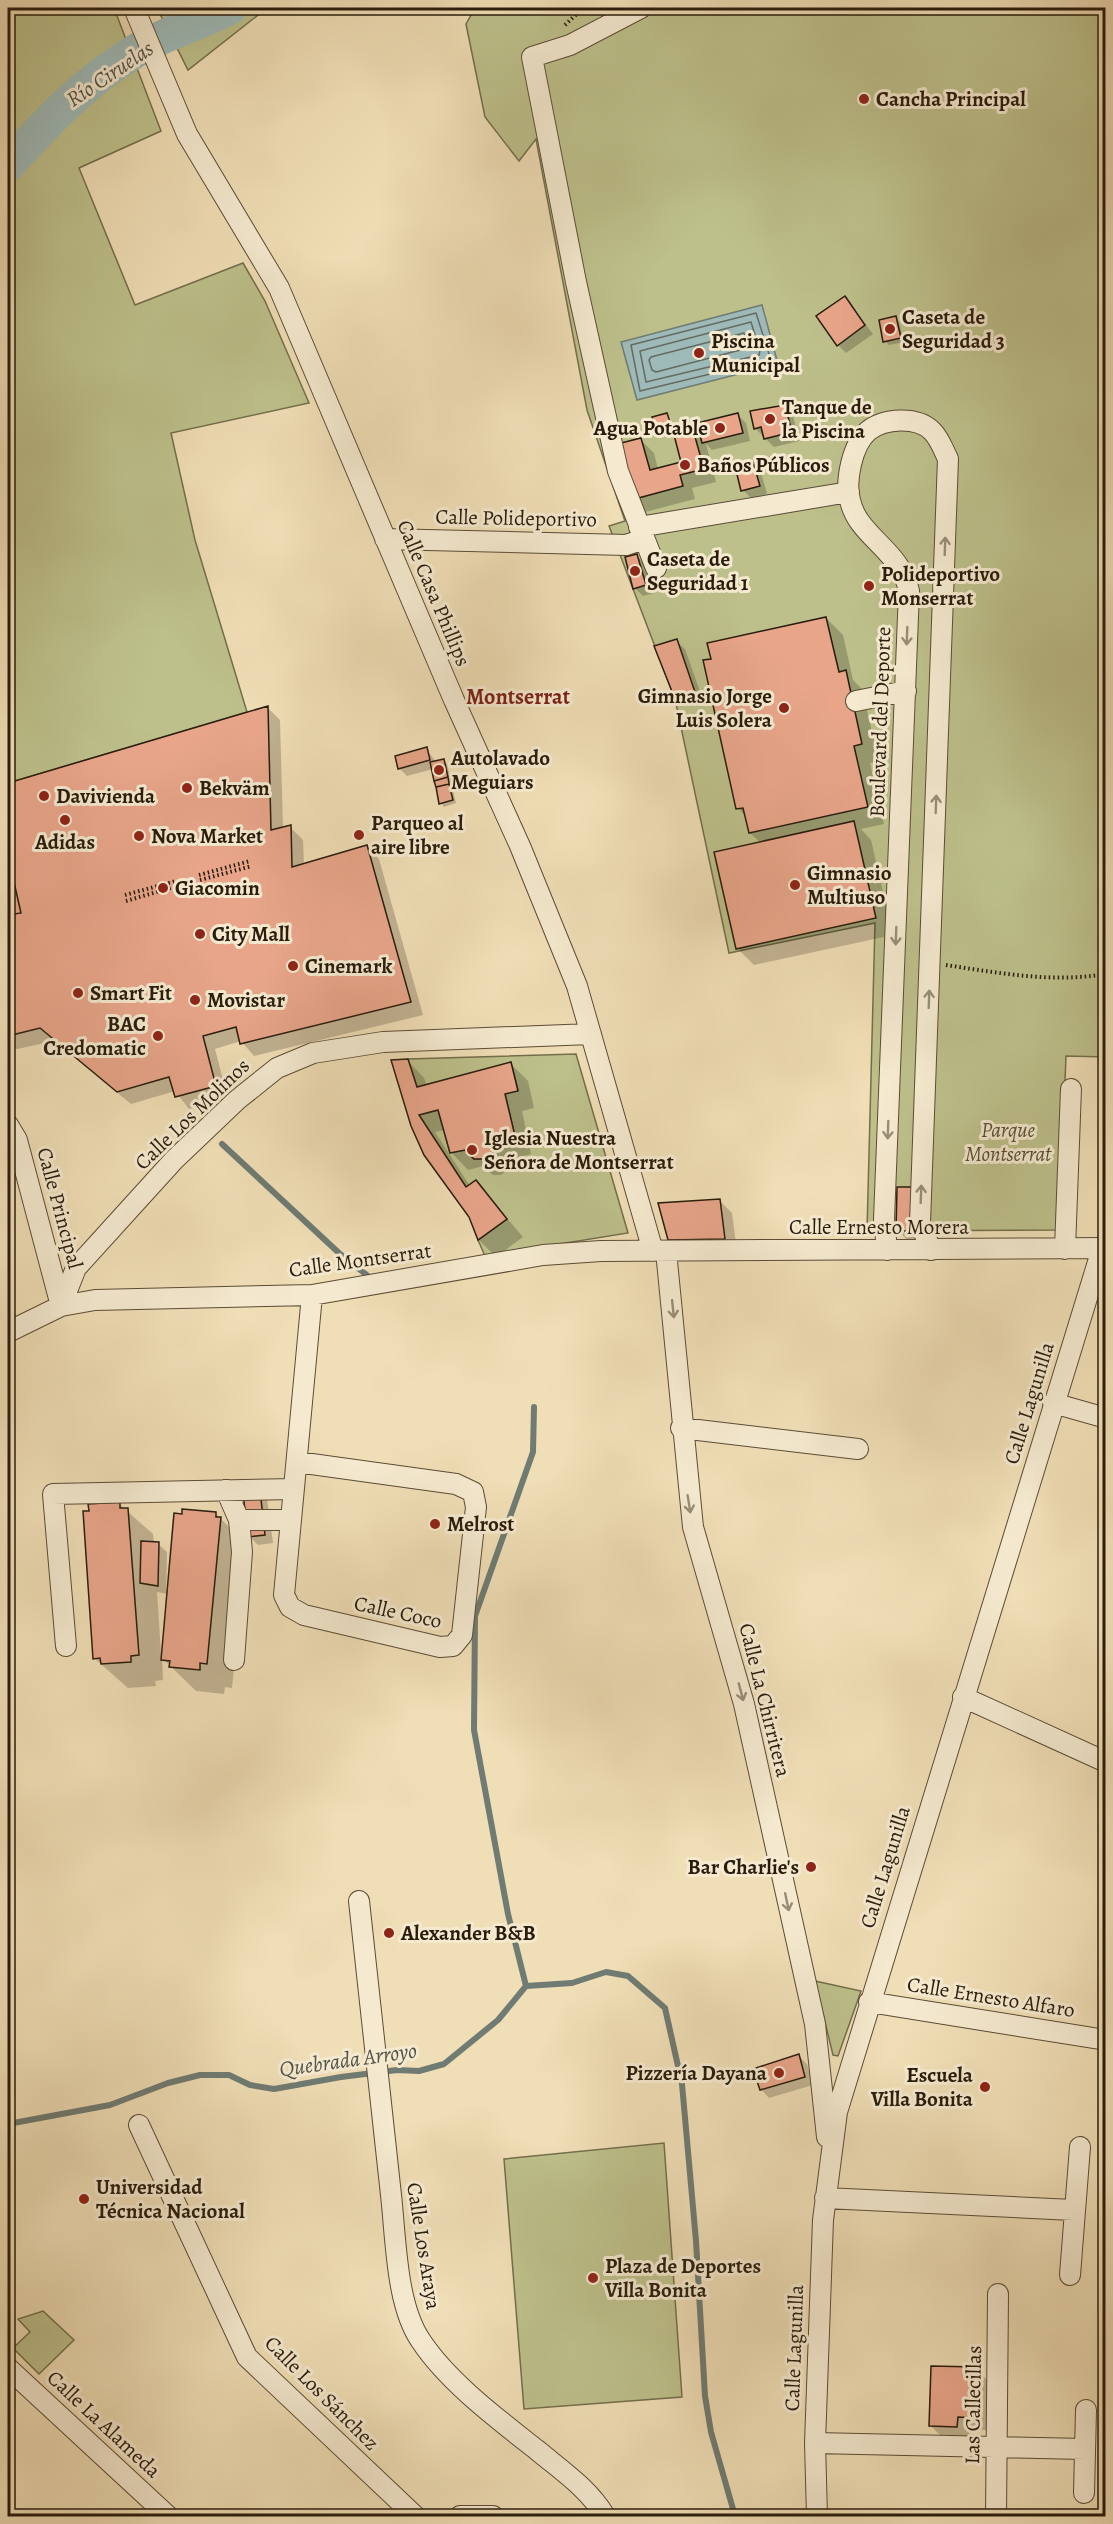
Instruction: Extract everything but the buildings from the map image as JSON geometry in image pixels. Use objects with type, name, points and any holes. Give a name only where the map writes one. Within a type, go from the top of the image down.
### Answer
[{"type":"street","name":"Calle Casa Phillips","points":[[135,8],[187,134],[279,288],[385,539],[538,890],[570,966],[660,1251]]},
{"type":"street","points":[[641,8],[570,45],[532,57],[576,282],[618,471],[656,568]]},
{"type":"street","name":"Boulevard del Deporte","points":[[887,1250],[884,1219],[909,591],[906,575],[895,558],[857,518],[849,492],[850,470],[856,451],[867,432],[887,422],[914,421],[930,429],[939,440],[948,459],[920,1223],[931,1250]]},
{"type":"street","name":"Calle Polideportivo","points":[[385,539],[626,544],[642,533],[849,492]]},
{"type":"street","points":[[856,701],[906,691]]},
{"type":"street","name":"Calle Los Molinos","points":[[61,1306],[76,1268],[166,1168],[237,1100],[277,1068],[313,1053],[383,1042],[591,1034]]},
{"type":"street","points":[[1065,1249],[1071,1089]]},
{"type":"street","name":"Calle Principal","points":[[8,1125],[16,1140],[61,1306]]},
{"type":"street","name":"Calle Ernesto Morera","points":[[660,1251],[1104,1249]]},
{"type":"street","name":"Calle Lagunilla","points":[[817,2517],[815,2443],[825,2198],[837,2112],[1053,1403],[1104,1249]]},
{"type":"street","name":"Calle Montserrat","points":[[8,1332],[61,1306],[95,1300],[312,1294],[543,1255],[660,1251]]},
{"type":"street","name":"Calle La Chirritera","points":[[660,1251],[693,1527],[744,1704],[815,2024],[829,2159]]},
{"type":"street","name":"Calle Coco","points":[[297,1462],[456,1484],[473,1492],[476,1507],[462,1635],[453,1646],[440,1647],[304,1615],[290,1607],[284,1595],[312,1294]]},
{"type":"street","points":[[1053,1403],[1106,1418]]},
{"type":"street","points":[[681,1428],[858,1449]]},
{"type":"street","points":[[66,1646],[53,1494],[294,1489]]},
{"type":"street","points":[[226,1490],[239,1520],[242,1552],[234,1659]]},
{"type":"street","points":[[239,1520],[290,1520]]},
{"type":"street","points":[[963,1696],[1106,1762]]},
{"type":"street","name":"Calle Los Araya","points":[[359,1901],[401,2281],[408,2318],[421,2342],[454,2378],[489,2412],[579,2484],[594,2500],[605,2517]]},
{"type":"street","name":"Calle Ernesto Alfaro","points":[[869,2002],[1106,2040]]},
{"type":"street","name":"Calle Los Sánchez","points":[[139,2126],[247,2357],[415,2517]]},
{"type":"street","points":[[1070,2275],[1080,2147]]},
{"type":"street","points":[[825,2198],[1074,2210]]},
{"type":"street","name":"Las Callecillas","points":[[996,2517],[998,2294]]},
{"type":"street","name":"Calle La Alameda","points":[[8,2368],[168,2517]]},
{"type":"street","points":[[1083,2493],[1086,2410]]},
{"type":"street","points":[[815,2443],[997,2445],[1085,2449]]},
{"type":"street","points":[[460,2517],[493,2517]]},
{"type":"path","points":[[200,878],[251,863]]},
{"type":"path","points":[[125,898],[177,884]]},
{"type":"path","points":[[930,962],[1025,976],[1074,979],[1106,974]]},
{"type":"green space","points":[[8,8],[114,8],[161,131],[79,168],[135,305],[243,263],[265,301],[309,403],[171,433],[195,540],[247,712],[8,783]]},
{"type":"green space","points":[[157,8],[267,8],[188,70]]},
{"type":"green space","name":"Polideportivo Monserrat","points":[[475,8],[1105,8],[1106,1057],[1066,1056],[1059,1230],[867,1231],[875,923],[729,953],[675,699],[609,526],[625,521],[587,410],[536,139],[519,161],[485,117],[466,24]]},
{"type":"green space","points":[[576,1054],[628,1233],[485,1256],[478,1240],[507,1219],[476,1180],[466,1187],[419,1115],[438,1110],[450,1153],[465,1150],[474,1159],[487,1157],[493,1152],[498,1141],[515,1136],[505,1094],[518,1090],[511,1063],[417,1087],[408,1059]]},
{"type":"green space","points":[[815,1981],[861,1991],[838,2056],[833,2055]]},
{"type":"green space","name":"Plaza de Deportes Villa Bonita","points":[[664,2143],[682,2397],[524,2409],[504,2159]]},
{"type":"green space","points":[[43,2311],[74,2340],[39,2374],[13,2348],[30,2332],[18,2319]]},
{"type":"water","name":"Piscina Municipal","points":[[762,305],[778,364],[637,400],[621,342]]},
{"type":"waterway","name":"Río Ciruelas","points":[[8,165],[66,104],[115,64],[157,39],[230,8]]},
{"type":"waterway","points":[[222,1144],[339,1253],[368,1276]]},
{"type":"waterway","points":[[526,1986],[508,1914],[474,1730],[475,1616],[533,1452],[534,1407]]},
{"type":"waterway","points":[[526,1986],[572,1983],[606,1972],[628,1976],[665,2008],[682,2084],[696,2241],[705,2396],[711,2432],[735,2516]]},
{"type":"waterway","name":"Quebrada Arroyo","points":[[8,2124],[110,2105],[168,2083],[200,2075],[229,2075],[250,2085],[274,2089],[397,2070],[419,2071],[444,2064],[498,2020],[526,1986]]},
{"type":"place","name":"Cancha Principal","points":[[864,99]]},
{"type":"place","name":"Caseta de Seguridad 3","points":[[890,329]]},
{"type":"place","name":"Piscina Municipal","points":[[699,353]]},
{"type":"place","name":"Tanque de la Piscina","points":[[770,419]]},
{"type":"place","name":"Agua Potable","points":[[720,428]]},
{"type":"place","name":"Baños Públicos","points":[[685,465]]},
{"type":"place","name":"Caseta de Seguridad 1","points":[[635,571]]},
{"type":"place","name":"Polideportivo Monserrat","points":[[869,586]]},
{"type":"place","name":"Gimnasio Jorge Luis Solera","points":[[784,708]]},
{"type":"place","name":"Autolavado Meguiars","points":[[439,770]]},
{"type":"place","name":"Bekväm","points":[[187,788]]},
{"type":"place","name":"Davivienda","points":[[44,796]]},
{"type":"place","name":"Adidas","points":[[65,820]]},
{"type":"place","name":"Parqueo al aire libre","points":[[359,835]]},
{"type":"place","name":"Nova Market","points":[[139,836]]},
{"type":"place","name":"Gimnasio Multiuso","points":[[795,885]]},
{"type":"place","name":"Giacomin","points":[[163,888]]},
{"type":"place","name":"City Mall","points":[[200,934]]},
{"type":"place","name":"Cinemark","points":[[293,966]]},
{"type":"place","name":"Smart Fit","points":[[78,993]]},
{"type":"place","name":"Movistar","points":[[195,1000]]},
{"type":"place","name":"BAC Credomatic","points":[[158,1036]]},
{"type":"place","name":"Iglesia Nuestra Señora de Montserrat","points":[[472,1150]]},
{"type":"place","name":"Melrost","points":[[435,1524]]},
{"type":"place","name":"Bar Charlie's","points":[[811,1867]]},
{"type":"place","name":"Alexander B&B","points":[[389,1933]]},
{"type":"place","name":"Pizzería Dayana","points":[[779,2073]]},
{"type":"place","name":"Escuela Villa Bonita","points":[[985,2087]]},
{"type":"place","name":"Universidad Técnica Nacional","points":[[84,2199]]},
{"type":"place","name":"Plaza de Deportes Villa Bonita","points":[[593,2278]]},
{"type":"district","name":"Montserrat","points":[[518,697]]},
{"type":"park label","name":"Parque Montserrat","points":[[1008,1142]]}]
